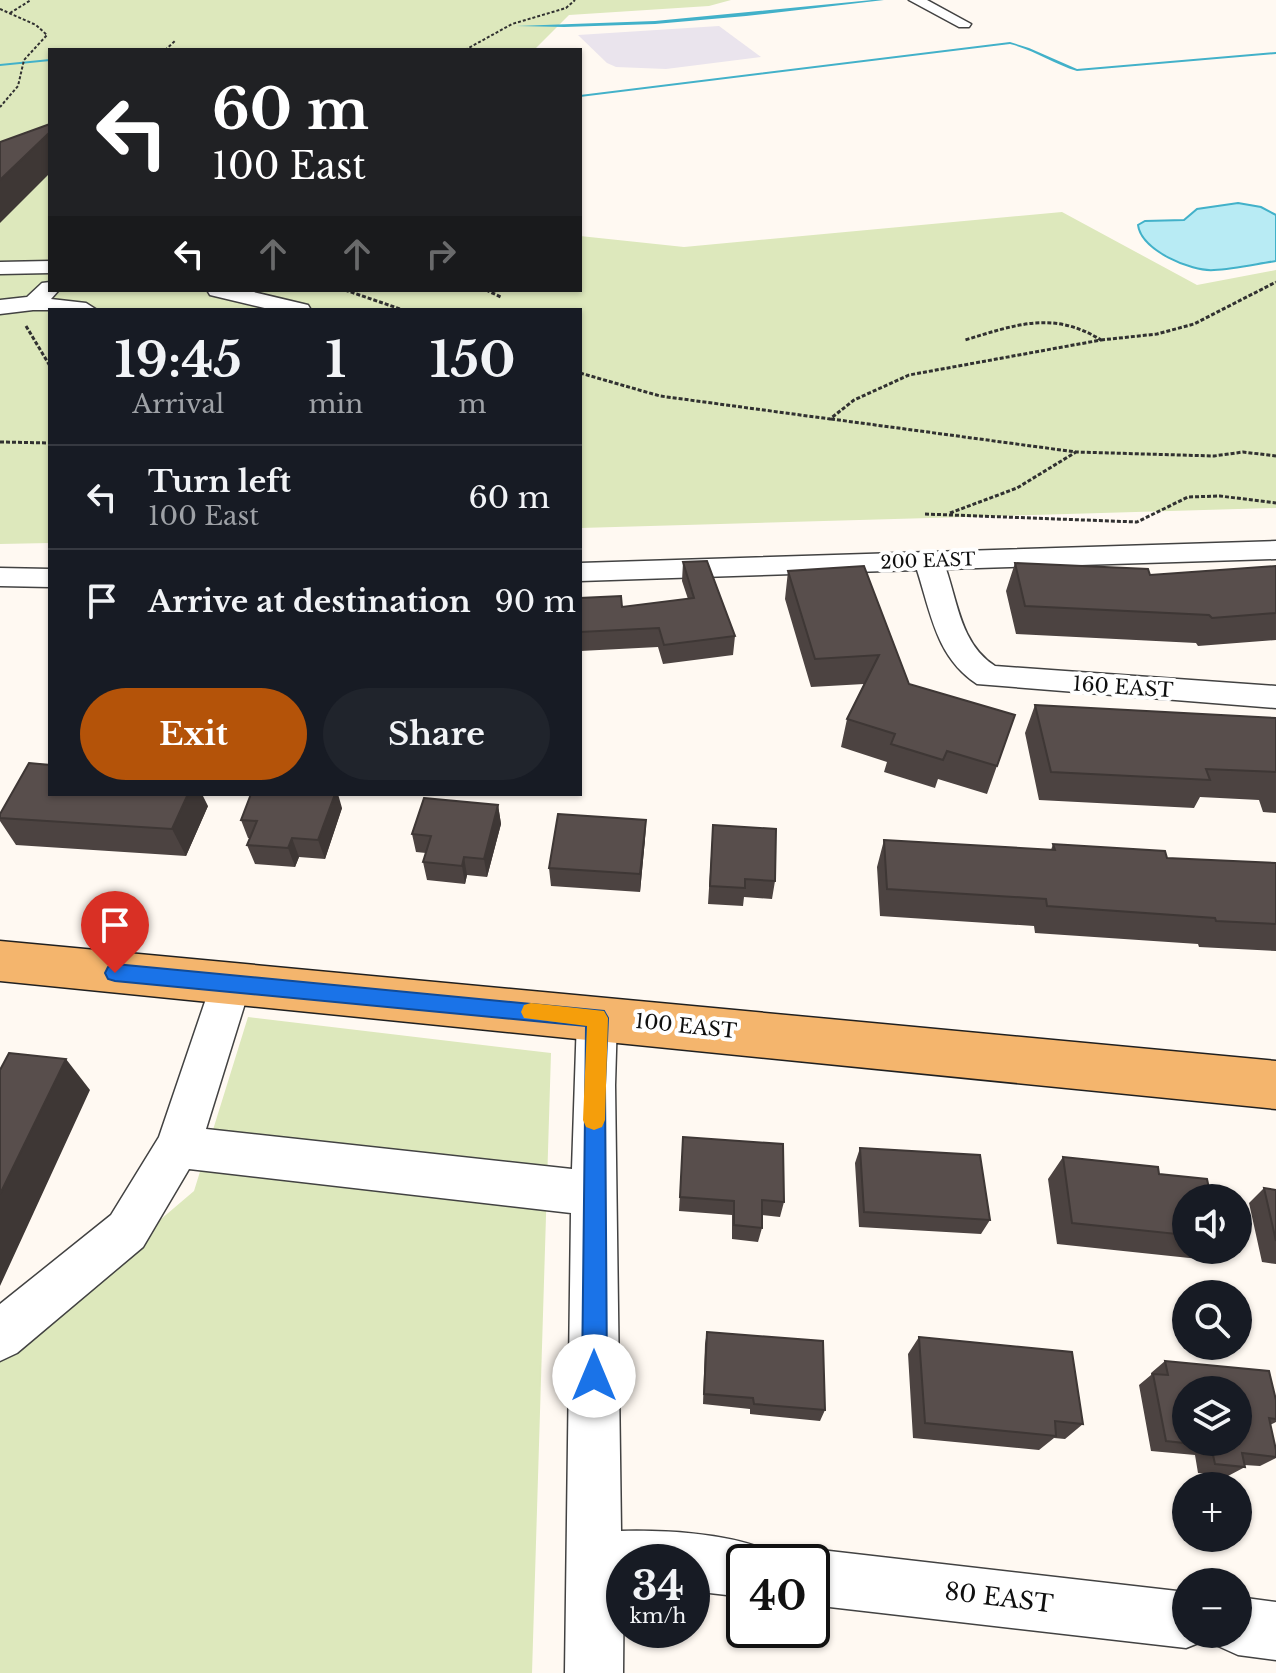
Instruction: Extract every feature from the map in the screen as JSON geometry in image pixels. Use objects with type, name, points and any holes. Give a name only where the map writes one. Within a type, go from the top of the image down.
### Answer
[{"type":"main road","name":"100 EAST","points":[[0,961],[1276,1085]]},
{"type":"street","points":[[916,0],[964,24]]},
{"type":"street","points":[[0,268],[48,267]]},
{"type":"street","points":[[33,303],[48,290]]},
{"type":"street","points":[[226,292],[292,308]]},
{"type":"street","points":[[0,307],[33,303],[71,308]]},
{"type":"street","name":"200 EAST","points":[[582,572],[1276,550]]},
{"type":"street","name":"160 EAST","points":[[929,562],[953,639],[971,668],[988,676],[1276,697]]},
{"type":"street","points":[[0,577],[48,578]]},
{"type":"street","points":[[0,1336],[127,1231],[178,1147],[231,984]]},
{"type":"street","points":[[594,1673],[597,1018]]},
{"type":"street","points":[[178,1147],[594,1194]]},
{"type":"street","points":[[595,1559],[606,1559]]},
{"type":"street","name":"80 EAST","points":[[830,1579],[1172,1618]]},
{"type":"street","points":[[1252,1628],[1276,1631]]},
{"type":"path","points":[[10,13],[31,0]]},
{"type":"path","points":[[469,48],[512,24],[566,8],[575,0]]},
{"type":"path","points":[[0,9],[36,25],[47,35],[24,60],[19,88],[0,107]]},
{"type":"path","points":[[167,48],[175,41]]},
{"type":"path","points":[[830,419],[859,397],[896,379],[959,364],[1033,354],[1101,340],[1157,334],[1194,324],[1276,282]]},
{"type":"path","points":[[351,292],[397,308]]},
{"type":"path","points":[[490,292],[501,297]]},
{"type":"path","points":[[33,303],[22,320],[48,363]]},
{"type":"path","points":[[965,340],[1019,325],[1059,320],[1079,325],[1101,340]]},
{"type":"path","points":[[582,374],[660,396],[1076,452],[1214,456],[1243,452],[1276,456]]},
{"type":"path","points":[[0,442],[48,443]]},
{"type":"path","points":[[945,514],[1017,488],[1076,452]]},
{"type":"path","points":[[925,514],[1137,522],[1187,497],[1210,496],[1276,503]]},
{"type":"shaded area","points":[[719,26],[761,57],[666,69],[616,67],[607,63],[578,35]]},
{"type":"green space","points":[[0,0],[731,0],[709,6],[569,15],[536,48],[48,48],[48,292],[582,292],[582,236],[684,247],[1062,212],[1197,285],[1276,270],[1276,508],[582,528],[582,308],[48,308],[48,543],[0,544]]},
{"type":"green space","points":[[248,1017],[551,1053],[532,1673],[0,1673],[0,1356],[194,1191]]},
{"type":"water","points":[[1238,203],[1261,207],[1276,215],[1276,261],[1204,270],[1157,251],[1141,234],[1138,225],[1145,221],[1184,220],[1197,209]]},
{"type":"building","points":[[48,125],[48,134],[0,180],[0,142]]},
{"type":"building","points":[[707,561],[735,636],[664,645],[659,628],[582,632],[582,598],[621,596],[622,607],[694,598],[683,562]]},
{"type":"building","points":[[1015,563],[1148,569],[1150,575],[1276,566],[1276,613],[1212,618],[1209,615],[1025,606]]},
{"type":"building","points":[[864,566],[909,684],[1015,715],[997,766],[947,751],[943,760],[891,744],[895,734],[847,719],[879,655],[815,659],[788,571]]},
{"type":"building","points":[[1035,705],[1276,718],[1276,772],[1206,769],[1210,780],[1051,772]]},
{"type":"building","points":[[29,763],[48,765],[48,796],[187,796],[172,829],[0,818]]},
{"type":"building","points":[[250,796],[334,796],[318,840],[292,838],[288,848],[247,845],[257,821],[241,820]]},
{"type":"building","points":[[424,798],[498,805],[484,859],[464,857],[462,866],[423,862],[431,836],[412,834]]},
{"type":"building","points":[[558,814],[646,820],[640,874],[549,868]]},
{"type":"building","points":[[713,825],[776,829],[775,881],[745,879],[745,888],[710,886]]},
{"type":"building","points":[[884,840],[1055,850],[1053,844],[1165,851],[1167,858],[1276,863],[1276,924],[1047,906],[1046,899],[887,889]]},
{"type":"building","points":[[9,1053],[66,1059],[0,1194],[0,1070]]},
{"type":"building","points":[[683,1137],[783,1144],[784,1202],[762,1200],[762,1228],[734,1225],[734,1201],[680,1197]]},
{"type":"building","points":[[860,1148],[980,1155],[990,1220],[864,1212]]},
{"type":"building","points":[[1063,1157],[1158,1167],[1159,1174],[1207,1179],[1208,1184],[1172,1184],[1172,1234],[1072,1223]]},
{"type":"building","points":[[1264,1188],[1276,1190],[1276,1241]]},
{"type":"building","points":[[707,1332],[823,1341],[825,1410],[754,1404],[753,1398],[704,1394]]},
{"type":"building","points":[[919,1337],[1072,1352],[1083,1424],[1055,1421],[1056,1436],[925,1423]]},
{"type":"building","points":[[1165,1361],[1269,1371],[1276,1400],[1276,1419],[1269,1418],[1276,1457],[1252,1454],[1252,1376],[1172,1376],[1172,1442],[1166,1441],[1153,1374],[1168,1375]]},
{"type":"building","points":[[1213,1456],[1243,1456],[1245,1467],[1215,1464]]},
{"type":"waterway","points":[[518,26],[655,23],[882,0]]},
{"type":"waterway","points":[[582,96],[1010,43],[1077,70],[1276,53]]},
{"type":"waterway","points":[[0,65],[48,60]]},
{"type":"slow traffic","points":[[531,1012],[597,1018],[594,1120]]},
{"type":"route","points":[[115,973],[597,1018],[594,1085],[594,1376]]}]
